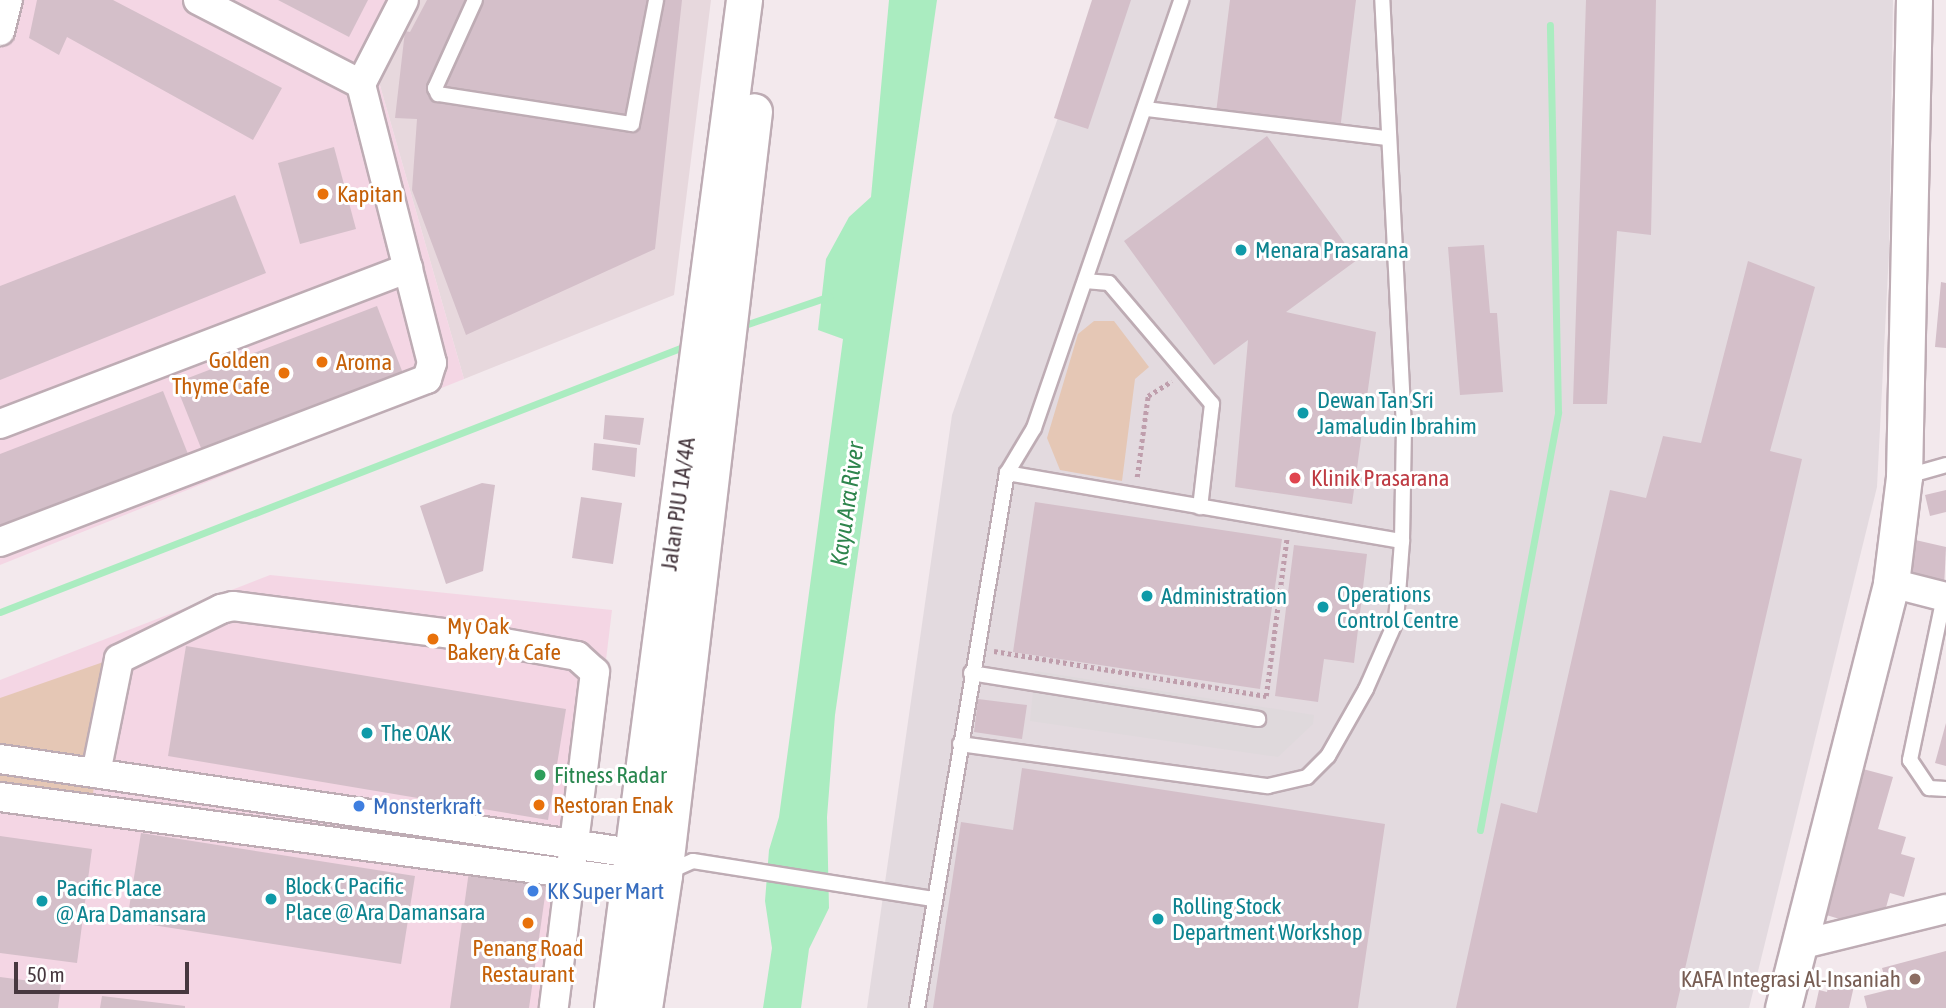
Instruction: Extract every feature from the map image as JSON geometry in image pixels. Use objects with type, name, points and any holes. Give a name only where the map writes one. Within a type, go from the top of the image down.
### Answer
[{"type":"street","points":[[0,31],[8,0]]},
{"type":"street","points":[[198,0],[361,84]]},
{"type":"street","points":[[0,542],[427,379],[432,363],[361,84],[404,0]]},
{"type":"street","name":"Jalan PJU 1A/4A","points":[[717,314],[744,0]]},
{"type":"street","name":"Jalan PJU 1A/4A","points":[[612,1008],[630,867],[767,0]]},
{"type":"street","points":[[1783,1008],[1891,583],[1904,477],[1914,0]]},
{"type":"street","points":[[0,424],[408,268]]},
{"type":"street","name":"Jalan PJU 1A/4A","points":[[644,1008],[671,865],[706,390]]},
{"type":"street","points":[[1891,583],[1945,597]]},
{"type":"street","points":[[96,773],[120,659],[221,609],[233,606],[460,635],[577,656],[595,672],[577,845],[554,1008]]},
{"type":"street","points":[[0,759],[577,845],[630,867]]},
{"type":"street","points":[[0,797],[572,873],[671,865]]},
{"type":"street","points":[[1799,946],[1946,909]]},
{"type":"lane","points":[[475,0],[435,88],[438,94],[632,124],[656,0]]},
{"type":"lane","points":[[917,1008],[971,673],[1007,473],[1034,428],[1146,109],[1181,0]]},
{"type":"lane","points":[[960,744],[1268,786],[1307,777],[1328,757],[1366,689],[1395,621],[1402,541],[1404,428],[1386,138],[1382,0]]},
{"type":"lane","points":[[1146,109],[1386,138]]},
{"type":"lane","points":[[1085,281],[1109,284],[1212,404],[1200,507]]},
{"type":"lane","points":[[1904,477],[1946,465]]},
{"type":"lane","points":[[1007,473],[1402,541]]},
{"type":"lane","points":[[1945,597],[1910,760],[1930,788],[1946,789]]},
{"type":"lane","points":[[971,673],[1258,719]]},
{"type":"lane","points":[[671,865],[709,864],[933,899]]},
{"type":"path","points":[[1134,496],[1148,396],[1184,372]]},
{"type":"path","points":[[995,638],[993,651],[1266,696],[1287,536]]},
{"type":"shaded area","points":[[0,0],[420,0],[379,82],[464,379],[0,565]]},
{"type":"shaded area","points":[[420,0],[711,0],[674,295],[464,379],[379,82]]},
{"type":"shaded area","points":[[1100,0],[1893,0],[1889,252],[1877,487],[1749,1008],[867,1008],[952,415]]},
{"type":"shaded area","points":[[1094,321],[1114,321],[1149,367],[1135,379],[1122,481],[1060,470],[1047,438],[1078,334]]},
{"type":"shaded area","points":[[270,575],[612,610],[564,1008],[0,1008],[0,680]]},
{"type":"shaded area","points":[[112,659],[89,822],[0,809],[0,698]]},
{"type":"shaded area","points":[[1035,671],[1314,715],[1313,724],[1278,757],[1030,721]]},
{"type":"water","name":"Kayu Ara River","points":[[889,0],[937,0],[835,715],[827,817],[829,908],[809,949],[801,1008],[763,1008],[772,948],[765,901],[769,850],[779,817],[843,339],[818,330],[826,259],[849,217],[871,197]]},
{"type":"building","points":[[37,0],[113,0],[282,88],[253,140],[67,37],[59,55],[29,38]]},
{"type":"building","points":[[278,0],[368,0],[349,37]]},
{"type":"building","points":[[427,0],[682,0],[655,249],[466,335],[412,190],[417,119],[395,118],[405,31],[410,32]]},
{"type":"building","points":[[1092,0],[1131,0],[1088,129],[1054,118]]},
{"type":"building","points":[[1230,0],[1356,0],[1340,130],[1216,113]]},
{"type":"building","points":[[1586,0],[1656,0],[1651,235],[1617,231],[1607,404],[1573,404]]},
{"type":"building","points":[[1267,136],[1357,260],[1286,312],[1376,332],[1352,504],[1235,487],[1248,340],[1214,365],[1124,241]]},
{"type":"building","points":[[334,147],[356,229],[300,244],[278,163]]},
{"type":"building","points":[[235,195],[266,273],[0,380],[0,286]]},
{"type":"building","points":[[1484,245],[1490,313],[1497,313],[1503,392],[1460,395],[1448,247]]},
{"type":"building","points":[[1748,261],[1815,287],[1770,451],[1802,459],[1676,1008],[1456,1008],[1501,803],[1537,813],[1610,490],[1646,498],[1663,436],[1701,443]]},
{"type":"building","points":[[1941,282],[1946,283],[1946,348],[1935,347]]},
{"type":"building","points":[[377,306],[404,376],[203,453],[175,383]]},
{"type":"building","points":[[163,391],[190,459],[0,533],[0,454]]},
{"type":"building","points":[[605,415],[644,418],[640,445],[603,439]]},
{"type":"building","points":[[594,443],[637,448],[635,477],[592,470]]},
{"type":"building","points":[[482,483],[495,485],[483,571],[446,584],[420,506]]},
{"type":"building","points":[[1946,490],[1946,512],[1930,516],[1925,495]]},
{"type":"building","points":[[581,497],[622,503],[613,564],[572,558]]},
{"type":"building","name":"Administration","points":[[1035,502],[1282,539],[1260,689],[1013,652]]},
{"type":"building","points":[[1911,539],[1946,547],[1944,588],[1902,578]]},
{"type":"building","name":"Operations Control Centre","points":[[1294,545],[1367,554],[1354,663],[1324,659],[1318,702],[1275,696]]},
{"type":"building","name":"The OAK","points":[[186,646],[566,709],[548,820],[168,756]]},
{"type":"building","points":[[978,699],[1027,705],[1022,739],[974,732]]},
{"type":"building","points":[[1946,723],[1946,766],[1935,763]]},
{"type":"building","name":"Rolling Stock Department Workshop","points":[[1022,768],[1385,824],[1358,1008],[933,1008],[961,822],[1013,830]]},
{"type":"building","points":[[1863,769],[1893,777],[1878,829],[1906,837],[1901,854],[1915,858],[1904,897],[1890,893],[1882,922],[1866,927],[1823,914]]},
{"type":"building","name":"Block C Pacific Place @ Ara Damansara","points":[[141,833],[415,876],[401,964],[127,921]]},
{"type":"building","name":"Pacific Place @ Ara Damansara","points":[[0,836],[92,849],[77,963],[0,953]]},
{"type":"building","points":[[469,871],[547,882],[529,1008],[450,1008]]},
{"type":"building","name":"KAFA Integrasi Al-Insaniah","points":[[1946,951],[1946,1008],[1867,1008],[1864,996],[1888,990],[1882,968]]},
{"type":"building","name":"Pacific Place @ Ara Damansara","points":[[0,977],[61,985],[58,1008],[0,1008]]},
{"type":"building","name":"KAFA Integrasi Al-Insaniah","points":[[1829,980],[1854,986],[1849,1008],[1815,1008],[1819,990],[1827,992]]},
{"type":"building","points":[[102,996],[185,1006],[185,1008],[100,1008]]},
{"type":"waterway","points":[[1480,830],[1558,412],[1550,25]]},
{"type":"waterway","points":[[739,327],[830,296]]},
{"type":"waterway","points":[[0,612],[688,345]]},
{"type":"place","name":"Kapitan","points":[[323,194]]},
{"type":"place","name":"Menara Prasarana","points":[[1241,250]]},
{"type":"place","name":"Aroma","points":[[322,362]]},
{"type":"place","name":"Golden Thyme Cafe","points":[[284,373]]},
{"type":"place","name":"Dewan Tan Sri Jamaludin Ibrahim","points":[[1303,413]]},
{"type":"place","name":"Klinik Prasarana","points":[[1295,478]]},
{"type":"place","name":"Administration","points":[[1147,596]]},
{"type":"place","name":"Operations Control Centre","points":[[1323,607]]},
{"type":"place","name":"My Oak Bakery & Cafe","points":[[433,639]]},
{"type":"place","name":"The OAK","points":[[367,733]]},
{"type":"place","name":"Fitness Radar","points":[[540,775]]},
{"type":"place","name":"Restoran Enak","points":[[539,805]]},
{"type":"place","name":"Monsterkraft","points":[[359,806]]},
{"type":"place","name":"KK Super Mart","points":[[533,891]]},
{"type":"place","name":"Block C Pacific Place @ Ara Damansara","points":[[271,899]]},
{"type":"place","name":"Pacific Place @ Ara Damansara","points":[[42,901]]},
{"type":"place","name":"Rolling Stock Department Workshop","points":[[1158,919]]},
{"type":"place","name":"Penang Road Restaurant","points":[[528,923]]},
{"type":"place","name":"KAFA Integrasi Al-Insaniah","points":[[1915,979]]}]
